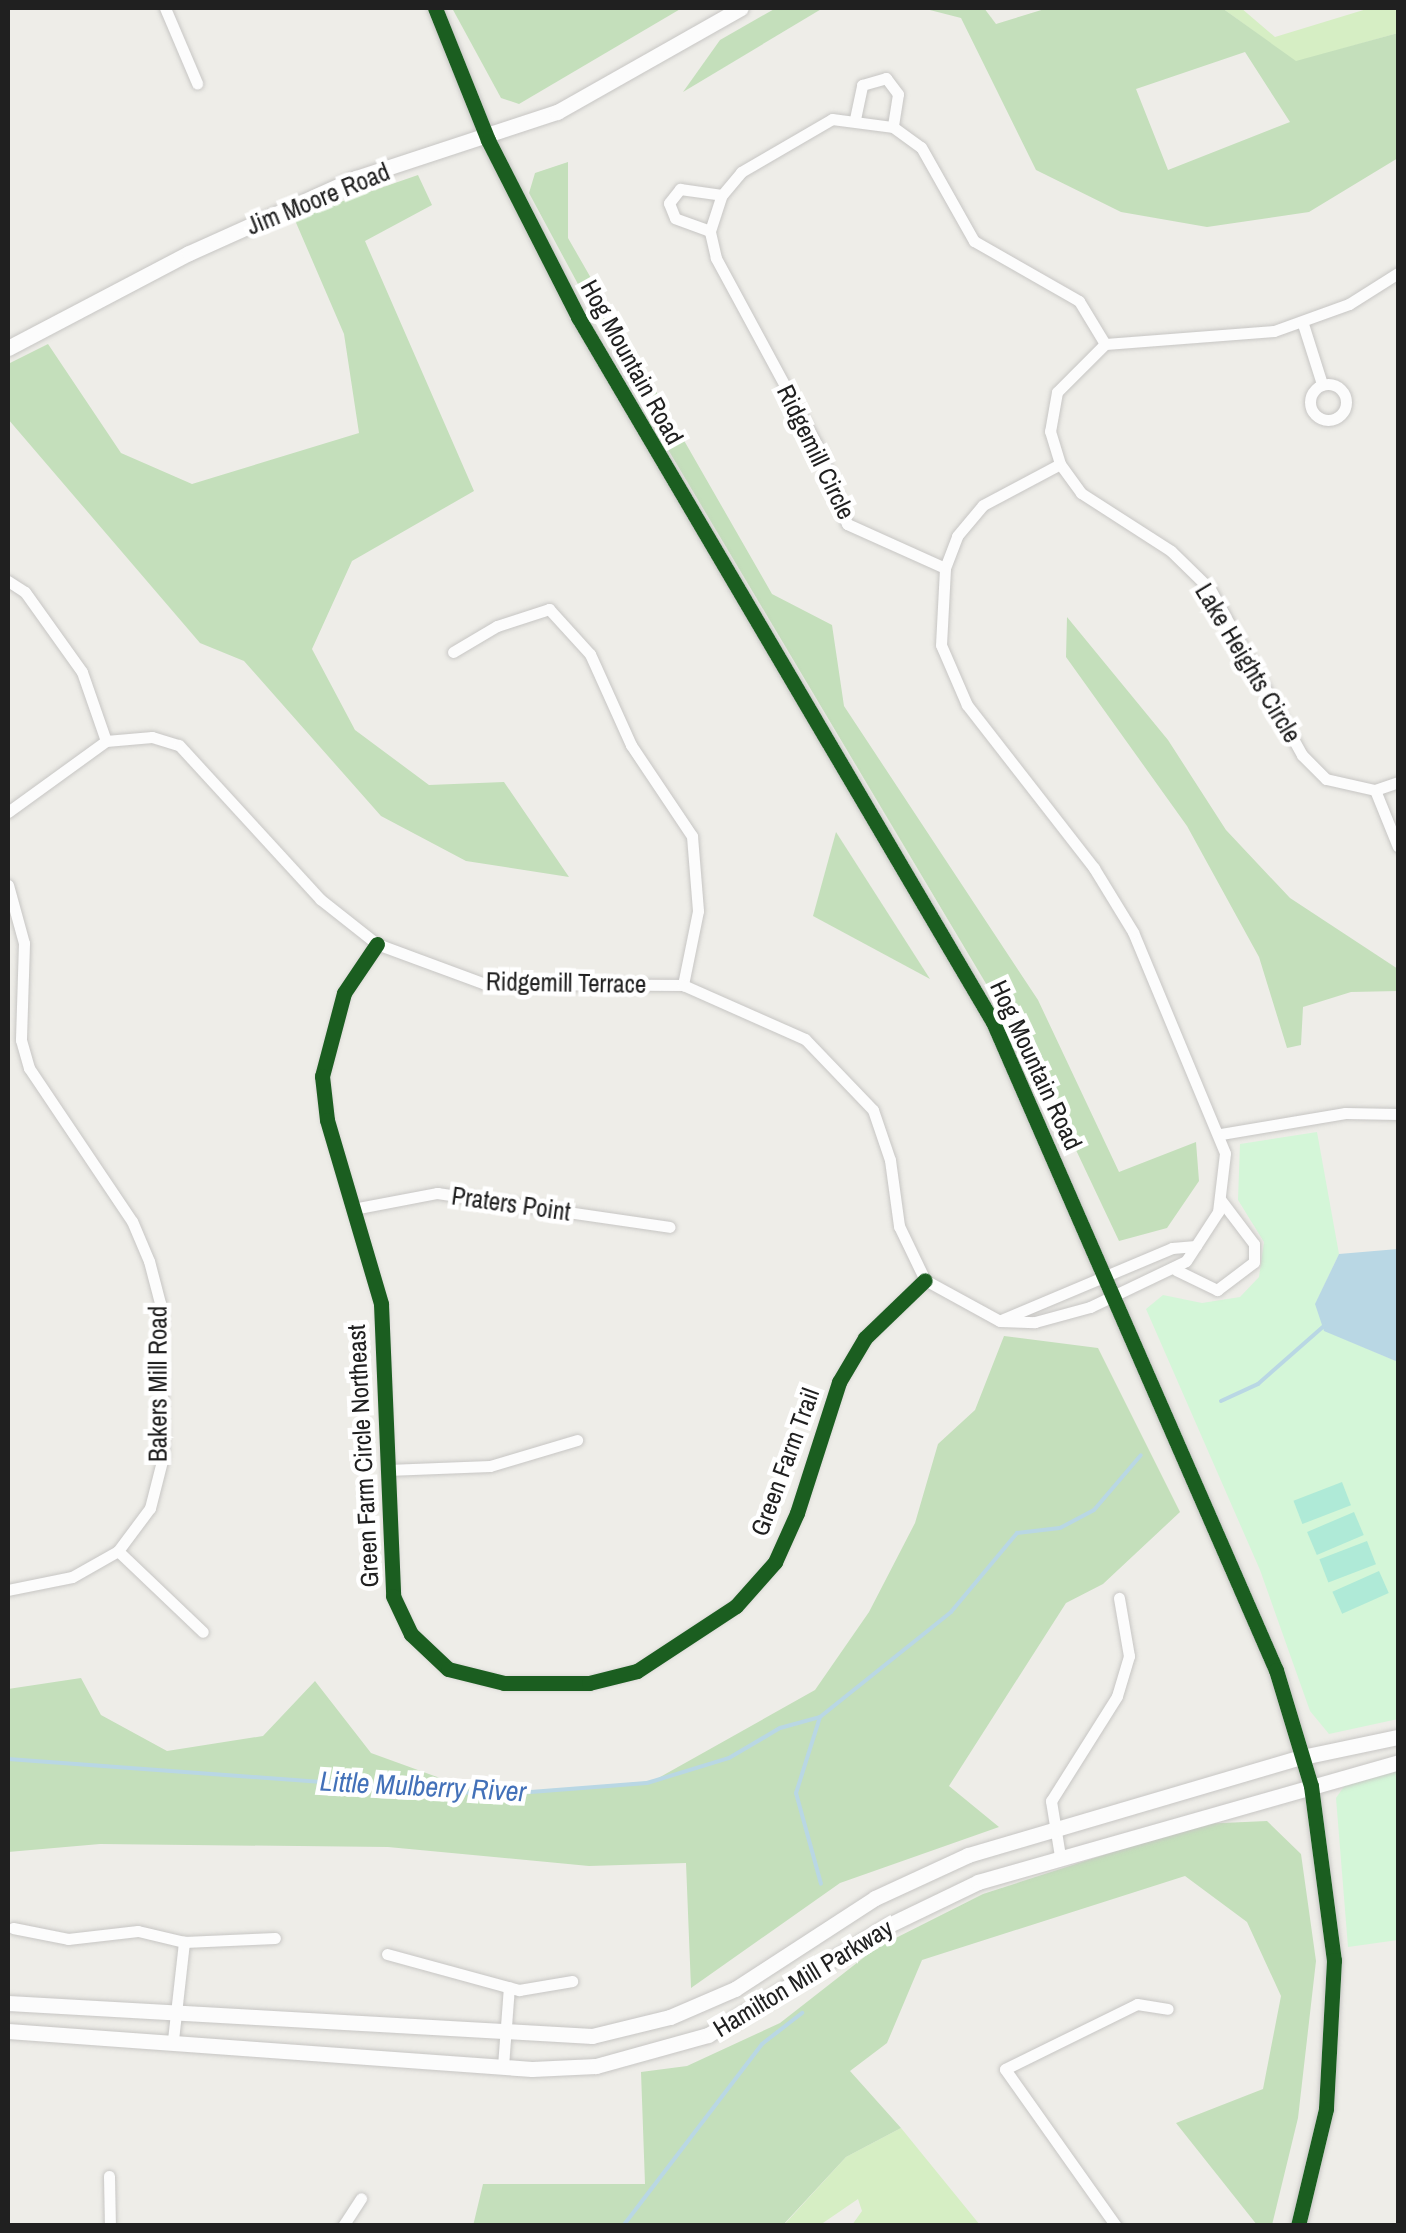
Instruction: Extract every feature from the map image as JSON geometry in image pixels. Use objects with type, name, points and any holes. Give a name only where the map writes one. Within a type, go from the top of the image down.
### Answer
[{"type":"street","points":[[165,8],[197,83]]},
{"type":"street","name":"Hog Mountain Road","points":[[435,8],[488,140],[674,491],[992,1022],[1237,1569],[1311,1786],[1331,1895],[1334,2036],[1298,2226]]},
{"type":"street","name":"Jim Moore Road","points":[[8,348],[189,253],[356,178],[488,140],[557,112],[741,8]]},
{"type":"street","points":[[855,119],[862,85],[886,78],[898,94],[893,126]]},
{"type":"street","points":[[722,195],[680,189],[669,203],[675,218],[710,231],[722,195],[741,172],[832,119],[893,126],[921,147],[974,241],[1079,302],[1105,344]]},
{"type":"street","name":"Ridgemill Circle","points":[[710,231],[716,258],[817,445],[847,524],[945,568]]},
{"type":"street","points":[[925,1280],[1000,1321],[1034,1322],[1114,1300],[1176,1270],[1196,1246],[1220,1199],[1221,1134],[1132,932],[1094,868],[967,705],[941,645],[945,568],[957,536],[983,506],[1060,464],[1050,431],[1057,392],[1105,344],[1302,324],[1398,272]]},
{"type":"street","points":[[1302,324],[1322,384]]},
{"type":"street","name":"Lake Heights Circle","points":[[1060,464],[1081,493],[1171,551],[1210,589],[1302,755],[1326,780],[1374,790]]},
{"type":"street","points":[[8,581],[26,592],[82,672],[106,741],[8,812]]},
{"type":"street","points":[[453,652],[497,626],[548,609],[590,654],[632,745],[692,836],[698,911],[683,984]]},
{"type":"street","name":"Ridgemill Terrace","points":[[106,741],[152,737],[178,745],[320,899],[377,944],[485,984],[683,984],[805,1039],[850,1079],[873,1110],[890,1160],[899,1226],[925,1280]]},
{"type":"street","points":[[1398,782],[1374,790],[1398,846]]},
{"type":"street","name":"Bakers Mill Road","points":[[8,885],[24,944],[21,1040],[29,1068],[132,1221],[160,1303],[164,1458],[150,1508],[118,1551],[72,1576],[8,1590]]},
{"type":"street","name":"Green Farm Circle Northeast","points":[[377,944],[344,993],[322,1076],[353,1209],[381,1304],[393,1596],[411,1634],[448,1669]]},
{"type":"street","points":[[1221,1134],[1344,1113],[1398,1114]]},
{"type":"street","name":"Praters Point","points":[[353,1209],[436,1193],[670,1227]]},
{"type":"street","points":[[1176,1270],[1217,1290],[1254,1262],[1254,1244],[1220,1199]]},
{"type":"street","points":[[1000,1321],[1103,1274],[1196,1246]]},
{"type":"street","name":"Green Farm Trail","points":[[448,1669],[504,1683],[589,1683],[637,1671],[736,1606],[775,1562],[797,1513],[839,1382],[864,1338],[925,1280]]},
{"type":"street","points":[[387,1470],[490,1466],[576,1440]]},
{"type":"street","points":[[118,1551],[203,1632]]},
{"type":"street","points":[[1060,1856],[1051,1801],[1064,1769],[1117,1696],[1129,1656],[1119,1598]]},
{"type":"street","name":"Hamilton Mill Parkway","points":[[8,2003],[506,2036],[592,2036],[670,2018],[735,1989],[875,1898],[968,1855],[1302,1757],[1398,1738]]},
{"type":"street","name":"Hamilton Mill Parkway","points":[[8,2031],[503,2066],[596,2066],[708,2036],[890,1924],[978,1882],[1398,1762]]},
{"type":"street","points":[[13,1928],[68,1938],[138,1931],[184,1942],[274,1938]]},
{"type":"street","points":[[173,2040],[184,1942]]},
{"type":"street","points":[[387,1954],[509,1987],[572,1981]]},
{"type":"street","points":[[503,2066],[509,1987]]},
{"type":"street","points":[[1116,2226],[1005,2069],[1138,2004],[1168,2009]]},
{"type":"street","points":[[109,2176],[110,2226]]},
{"type":"street","points":[[343,2226],[361,2198]]},
{"type":"green space","points":[[452,8],[682,8],[519,104],[501,98]]},
{"type":"green space","points":[[776,8],[823,8],[683,92],[720,40]]},
{"type":"green space","points":[[922,8],[984,8],[996,24],[1048,8],[1222,8],[1296,61],[1398,33],[1398,158],[1309,212],[1207,227],[1121,212],[1036,170],[961,18]],"holes":[[[1245,52],[1290,122],[1168,170],[1136,89]]]},
{"type":"green space","points":[[1222,8],[1241,8],[1275,37],[1370,8],[1398,8],[1398,33],[1296,62]]},
{"type":"green space","points":[[568,162],[568,238],[772,594],[832,625],[844,706],[1038,1000],[1119,1172],[1196,1142],[1199,1181],[1167,1228],[1119,1241],[1041,1076],[657,431],[529,193],[535,173]]},
{"type":"green space","points":[[418,175],[432,205],[365,241],[474,491],[352,561],[312,649],[355,730],[429,785],[504,782],[569,877],[466,861],[381,816],[244,661],[200,643],[8,419],[8,364],[48,344],[121,453],[192,484],[359,433],[344,334],[294,218]]},
{"type":"green space","points":[[1067,617],[1168,740],[1226,830],[1290,898],[1398,969],[1398,991],[1351,992],[1303,1007],[1301,1045],[1287,1048],[1259,957],[1187,826],[1066,657]]},
{"type":"green space","points":[[836,832],[930,979],[813,916]]},
{"type":"green space","points":[[1317,1132],[1339,1254],[1316,1303],[1324,1330],[1398,1362],[1398,1719],[1329,1734],[1310,1711],[1260,1570],[1146,1309],[1163,1295],[1202,1303],[1240,1297],[1259,1277],[1264,1242],[1238,1200],[1240,1144]]},
{"type":"green space","points":[[1004,1336],[1098,1348],[1180,1512],[1103,1584],[1066,1603],[949,1786],[999,1827],[840,1883],[691,1988],[686,1863],[589,1866],[388,1847],[100,1844],[8,1852],[8,1689],[81,1678],[101,1715],[167,1751],[263,1736],[315,1681],[371,1753],[451,1782],[532,1791],[653,1781],[815,1690],[869,1612],[915,1523],[938,1444],[975,1410]]},
{"type":"green space","points":[[1342,1482],[1351,1505],[1302,1524],[1293,1501]]},
{"type":"green space","points":[[1354,1512],[1364,1535],[1317,1555],[1307,1532]]},
{"type":"green space","points":[[1367,1541],[1376,1564],[1328,1583],[1319,1559]]},
{"type":"green space","points":[[1379,1571],[1389,1593],[1342,1614],[1332,1592]]},
{"type":"green space","points":[[1398,1767],[1398,1940],[1348,1947],[1336,1798],[1347,1782]]},
{"type":"green space","points":[[1267,1821],[1301,1854],[1316,1961],[1298,2118],[1272,2225],[1257,2225],[1176,2123],[1263,2089],[1281,1996],[1247,1922],[1185,1876],[922,1960],[887,2043],[850,2071],[901,2128],[846,2157],[783,2225],[473,2226],[483,2184],[645,2184],[641,2072],[687,2066],[780,2023],[876,1948],[983,1894],[1200,1824]]},
{"type":"green space","points":[[901,2128],[980,2225],[852,2225],[862,2211],[858,2199],[820,2225],[783,2226],[846,2157]]},
{"type":"water","points":[[1398,1249],[1398,1362],[1324,1331],[1315,1304],[1339,1254]]},
{"type":"waterway","name":"Little Mulberry River","points":[[1221,1401],[1258,1384],[1325,1325]]},
{"type":"waterway","name":"Little Mulberry River","points":[[8,1759],[493,1795],[647,1783],[729,1758],[780,1728],[820,1717],[951,1612],[1017,1533],[1060,1528],[1094,1510],[1141,1455]]},
{"type":"waterway","points":[[820,1717],[796,1793],[821,1884]]},
{"type":"waterway","points":[[623,2226],[762,2044],[802,2013]]},
{"type":"cycle path","points":[[435,8],[488,140],[578,317],[993,1022],[1276,1670],[1311,1786],[1334,1960],[1326,2109],[1298,2226]]},
{"type":"cycle path","points":[[377,944],[344,993],[322,1076],[327,1120],[381,1304],[393,1596],[411,1634],[448,1669],[504,1683],[589,1683],[637,1671],[736,1606],[775,1562],[797,1513],[839,1382],[865,1338],[925,1280]]}]
